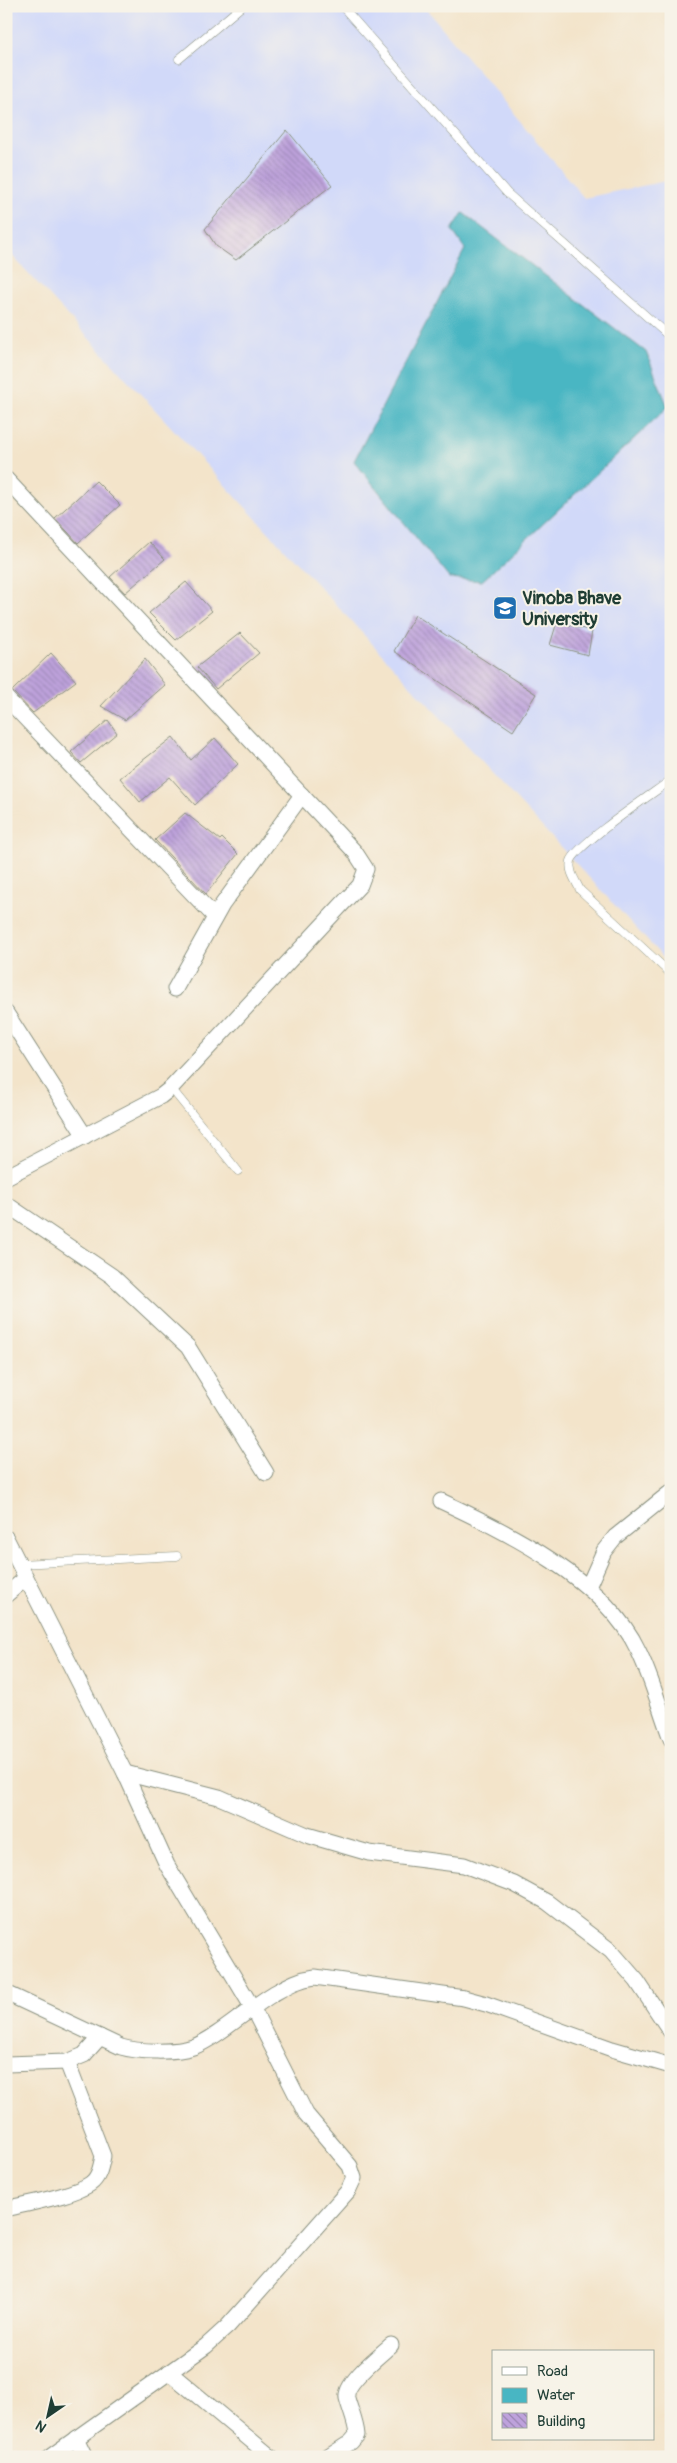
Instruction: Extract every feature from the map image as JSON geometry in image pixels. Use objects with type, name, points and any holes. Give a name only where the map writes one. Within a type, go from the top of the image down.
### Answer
[{"type":"street","points":[[6,479],[355,852],[366,869],[360,885],[171,1088],[161,1096],[6,1177]]},
{"type":"street","points":[[6,698],[215,917]]},
{"type":"street","points":[[175,989],[215,917],[246,869],[302,795]]},
{"type":"street","points":[[6,1013],[85,1136]]},
{"type":"street","points":[[6,1204],[112,1276],[188,1347],[266,1473]]},
{"type":"street","points":[[588,1587],[604,1551],[615,1537],[671,1492]]},
{"type":"street","points":[[441,1501],[504,1530],[588,1587],[609,1607],[638,1649],[671,1739]]},
{"type":"street","points":[[6,1538],[125,1773],[167,1865],[252,2007],[306,2114],[350,2166],[354,2178],[348,2191],[228,2326],[206,2346],[50,2457]]},
{"type":"street","points":[[6,1595],[26,1578]]},
{"type":"street","points":[[125,1773],[219,1797],[308,1835],[369,1853],[464,1865],[514,1884],[547,1902],[611,1951],[637,1981],[671,2032]]},
{"type":"street","points":[[6,1993],[100,2037],[137,2052],[191,2048],[204,2042],[252,2007],[299,1979],[315,1977],[486,2004],[612,2049],[671,2066]]},
{"type":"street","points":[[6,2064],[67,2062],[84,2055],[100,2037]]},
{"type":"street","points":[[6,2209],[74,2191],[91,2184],[100,2170],[102,2156],[67,2062]]},
{"type":"street","points":[[328,2457],[352,2442],[357,2435],[356,2422],[346,2396],[351,2384],[391,2345]]},
{"type":"street","points":[[169,2372],[271,2457]]},
{"type":"street","points":[[76,2438],[85,2457]]},
{"type":"lane","points":[[179,58],[242,6]]},
{"type":"lane","points":[[342,6],[507,193],[671,338]]},
{"type":"lane","points":[[671,780],[589,841],[575,854],[571,863],[572,876],[580,890],[671,974]]},
{"type":"lane","points":[[171,1088],[238,1171]]},
{"type":"lane","points":[[19,1564],[177,1556]]},
{"type":"shaded area","name":"Vinoba Bhave University","points":[[6,6],[424,6],[584,198],[671,180],[671,966],[6,249]]},
{"type":"water","points":[[463,213],[646,352],[668,407],[482,581],[449,578],[354,461],[465,249],[452,230]]},
{"type":"building","points":[[287,130],[332,185],[236,260],[216,246],[205,229]]},
{"type":"building","points":[[96,481],[120,505],[78,543],[55,518]]},
{"type":"building","points":[[149,542],[165,559],[125,593],[110,577]]},
{"type":"building","points":[[186,582],[212,611],[176,640],[149,613]]},
{"type":"building","points":[[415,615],[536,694],[513,731],[394,651]]},
{"type":"building","points":[[557,622],[592,631],[588,655],[550,645]]},
{"type":"building","points":[[240,633],[259,653],[216,689],[197,667]]},
{"type":"building","points":[[51,653],[76,681],[33,713],[12,691]]},
{"type":"building","points":[[145,659],[165,685],[125,720],[101,706]]},
{"type":"building","points":[[108,720],[117,733],[81,763],[71,752]]},
{"type":"building","points":[[173,737],[191,760],[215,738],[238,764],[195,805],[170,777],[140,802],[120,778]]},
{"type":"building","points":[[185,813],[220,840],[222,838],[238,854],[206,894],[155,840]]},
{"type":"place","name":"Vinoba Bhave University","points":[[505,608]]}]
